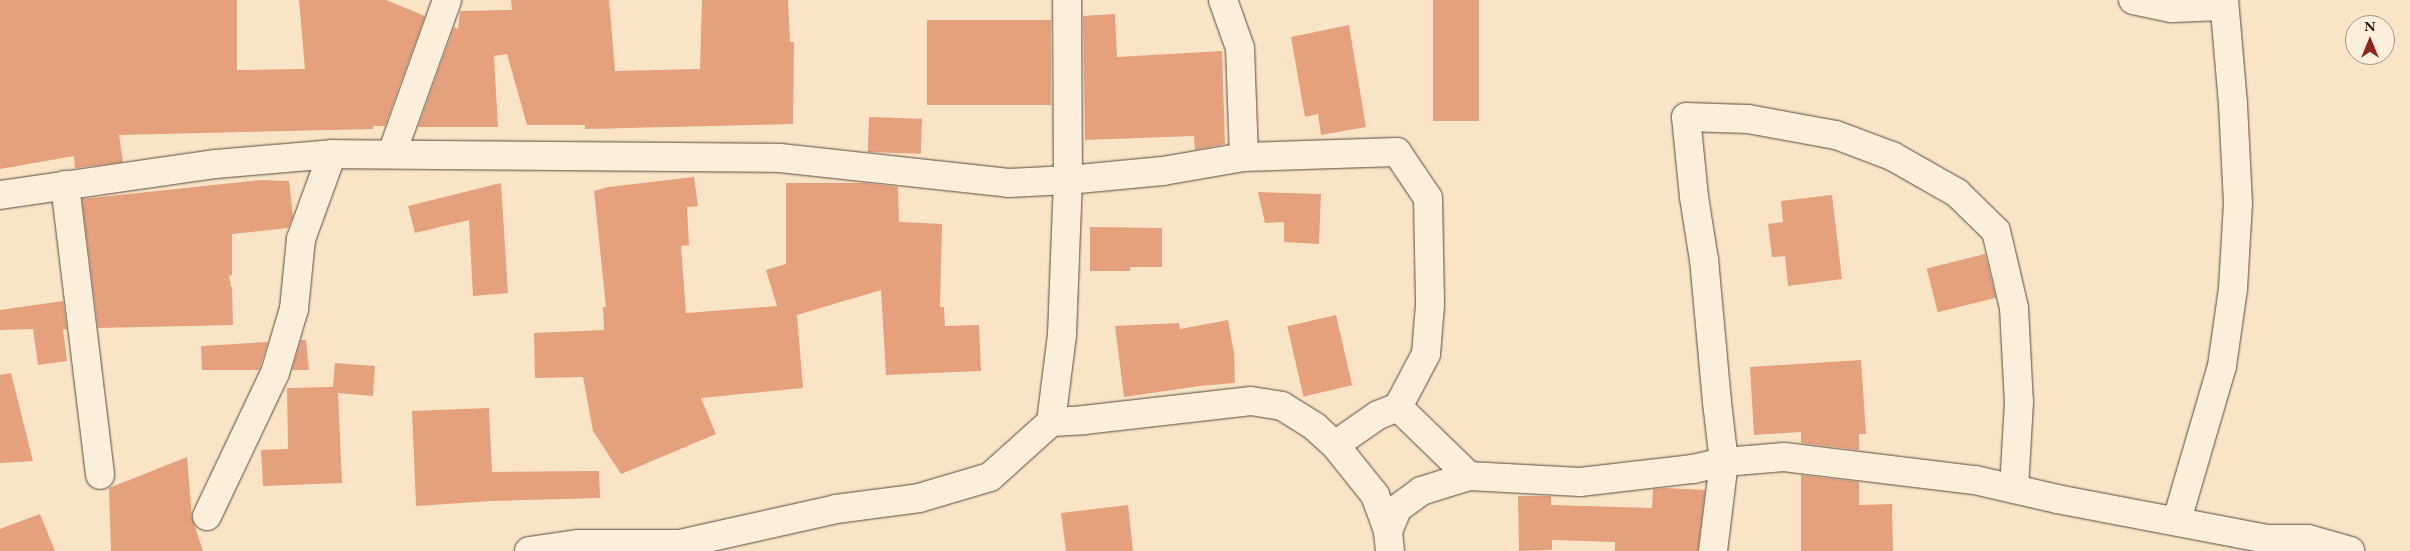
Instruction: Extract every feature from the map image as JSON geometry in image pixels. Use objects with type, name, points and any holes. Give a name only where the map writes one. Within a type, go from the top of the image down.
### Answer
[{"type":"street","points":[[392,153],[447,0]]},
{"type":"street","points":[[1051,422],[1062,335],[1068,180],[1066,0]]},
{"type":"street","points":[[1223,0],[1240,48],[1244,157]]},
{"type":"street","points":[[2133,0],[2172,8],[2224,3],[2233,104],[2238,203],[2233,289],[2222,366],[2178,520]]},
{"type":"street","points":[[1712,551],[1724,462],[1704,260],[1694,197],[1686,117],[1748,119],[1836,135],[1892,156],[1957,194],[1996,231],[2014,308],[2019,402],[2014,489]]},
{"type":"street","points":[[0,195],[216,164],[332,154],[392,153],[780,158],[1009,183],[1068,180],[1163,171],[1244,157],[1397,152],[1428,198],[1430,305],[1426,354],[1398,407],[1378,415],[1335,444]]},
{"type":"street","points":[[207,516],[275,373],[294,309],[301,239],[332,154]]},
{"type":"street","points":[[65,186],[100,475]]},
{"type":"street","points":[[530,551],[578,544],[680,544],[836,510],[919,498],[990,477],[1051,422],[1093,420],[1251,401],[1282,406],[1315,427],[1335,444],[1375,495],[1389,541]]},
{"type":"street","points":[[1398,407],[1469,476]]},
{"type":"street","points":[[1389,541],[1398,508],[1421,491],[1469,476],[1580,482],[1693,469],[1724,462],[1784,457],[1975,480],[2267,538],[2308,539],[2350,551]]},
{"type":"building","points":[[0,0],[237,0],[237,70],[305,69],[299,0],[386,0],[425,16],[385,126],[373,126],[373,129],[119,135],[123,162],[75,168],[74,156],[0,169]]},
{"type":"building","points":[[511,0],[609,0],[615,71],[700,69],[702,0],[788,0],[790,42],[794,42],[793,124],[585,129],[585,125],[527,125],[507,54],[494,56],[498,127],[418,127],[454,27],[458,29],[460,11],[512,10]]},
{"type":"building","points":[[1433,0],[1479,0],[1479,121],[1433,121]]},
{"type":"building","points":[[1115,14],[1117,57],[1222,51],[1225,144],[1195,150],[1194,136],[1085,140],[1083,16]]},
{"type":"building","points":[[927,20],[1051,20],[1051,105],[927,105]]},
{"type":"building","points":[[1349,25],[1366,127],[1321,135],[1318,114],[1305,117],[1291,37]]},
{"type":"building","points":[[869,117],[922,119],[921,154],[868,152]]},
{"type":"building","points":[[694,177],[698,206],[687,207],[689,245],[681,246],[686,313],[777,306],[766,270],[786,264],[786,183],[865,183],[898,187],[899,222],[942,224],[940,307],[944,307],[945,326],[979,325],[981,371],[886,375],[881,290],[797,315],[803,388],[701,398],[716,434],[621,474],[593,431],[583,377],[535,378],[534,333],[604,330],[603,307],[606,307],[594,191],[608,187]]},
{"type":"building","points":[[260,180],[289,181],[293,216],[288,228],[232,234],[232,275],[229,276],[232,287],[233,325],[98,328],[82,199]]},
{"type":"building","points":[[501,183],[508,293],[473,296],[469,220],[415,233],[408,206]]},
{"type":"building","points":[[1258,192],[1321,194],[1319,244],[1284,242],[1284,222],[1265,223]]},
{"type":"building","points":[[1832,195],[1842,279],[1788,286],[1785,256],[1772,257],[1768,224],[1783,222],[1781,201]]},
{"type":"building","points":[[1090,227],[1162,228],[1162,267],[1130,267],[1130,271],[1090,271]]},
{"type":"building","points":[[1985,254],[1996,298],[1938,312],[1927,269]]},
{"type":"building","points":[[63,301],[67,329],[63,329],[67,361],[38,365],[33,329],[0,330],[0,310]]},
{"type":"building","points":[[1336,315],[1352,385],[1303,396],[1287,326]]},
{"type":"building","points":[[1228,320],[1234,353],[1235,383],[1124,397],[1115,326],[1179,323],[1180,329]]},
{"type":"building","points":[[301,340],[306,340],[309,370],[292,370]]},
{"type":"building","points":[[268,342],[259,370],[202,370],[201,346]]},
{"type":"building","points":[[1861,360],[1866,434],[1859,434],[1859,450],[1801,443],[1801,432],[1754,435],[1750,367]]},
{"type":"building","points":[[335,363],[375,366],[373,396],[338,393],[342,483],[263,486],[261,450],[288,449],[287,388],[333,387]]},
{"type":"building","points":[[11,373],[33,461],[0,463],[0,375]]},
{"type":"building","points":[[489,408],[492,472],[599,471],[600,498],[492,501],[416,506],[412,411]]},
{"type":"building","points":[[187,457],[192,518],[203,551],[111,551],[109,488]]},
{"type":"building","points":[[1801,475],[1859,482],[1859,505],[1892,504],[1893,551],[1801,551]]},
{"type":"building","points":[[1653,489],[1705,490],[1698,551],[1615,551],[1615,542],[1552,540],[1552,550],[1519,551],[1518,496],[1551,496],[1551,505],[1652,508]]},
{"type":"building","points":[[1128,505],[1133,551],[1066,551],[1061,513]]},
{"type":"building","points":[[40,514],[55,551],[0,551],[0,529]]}]
